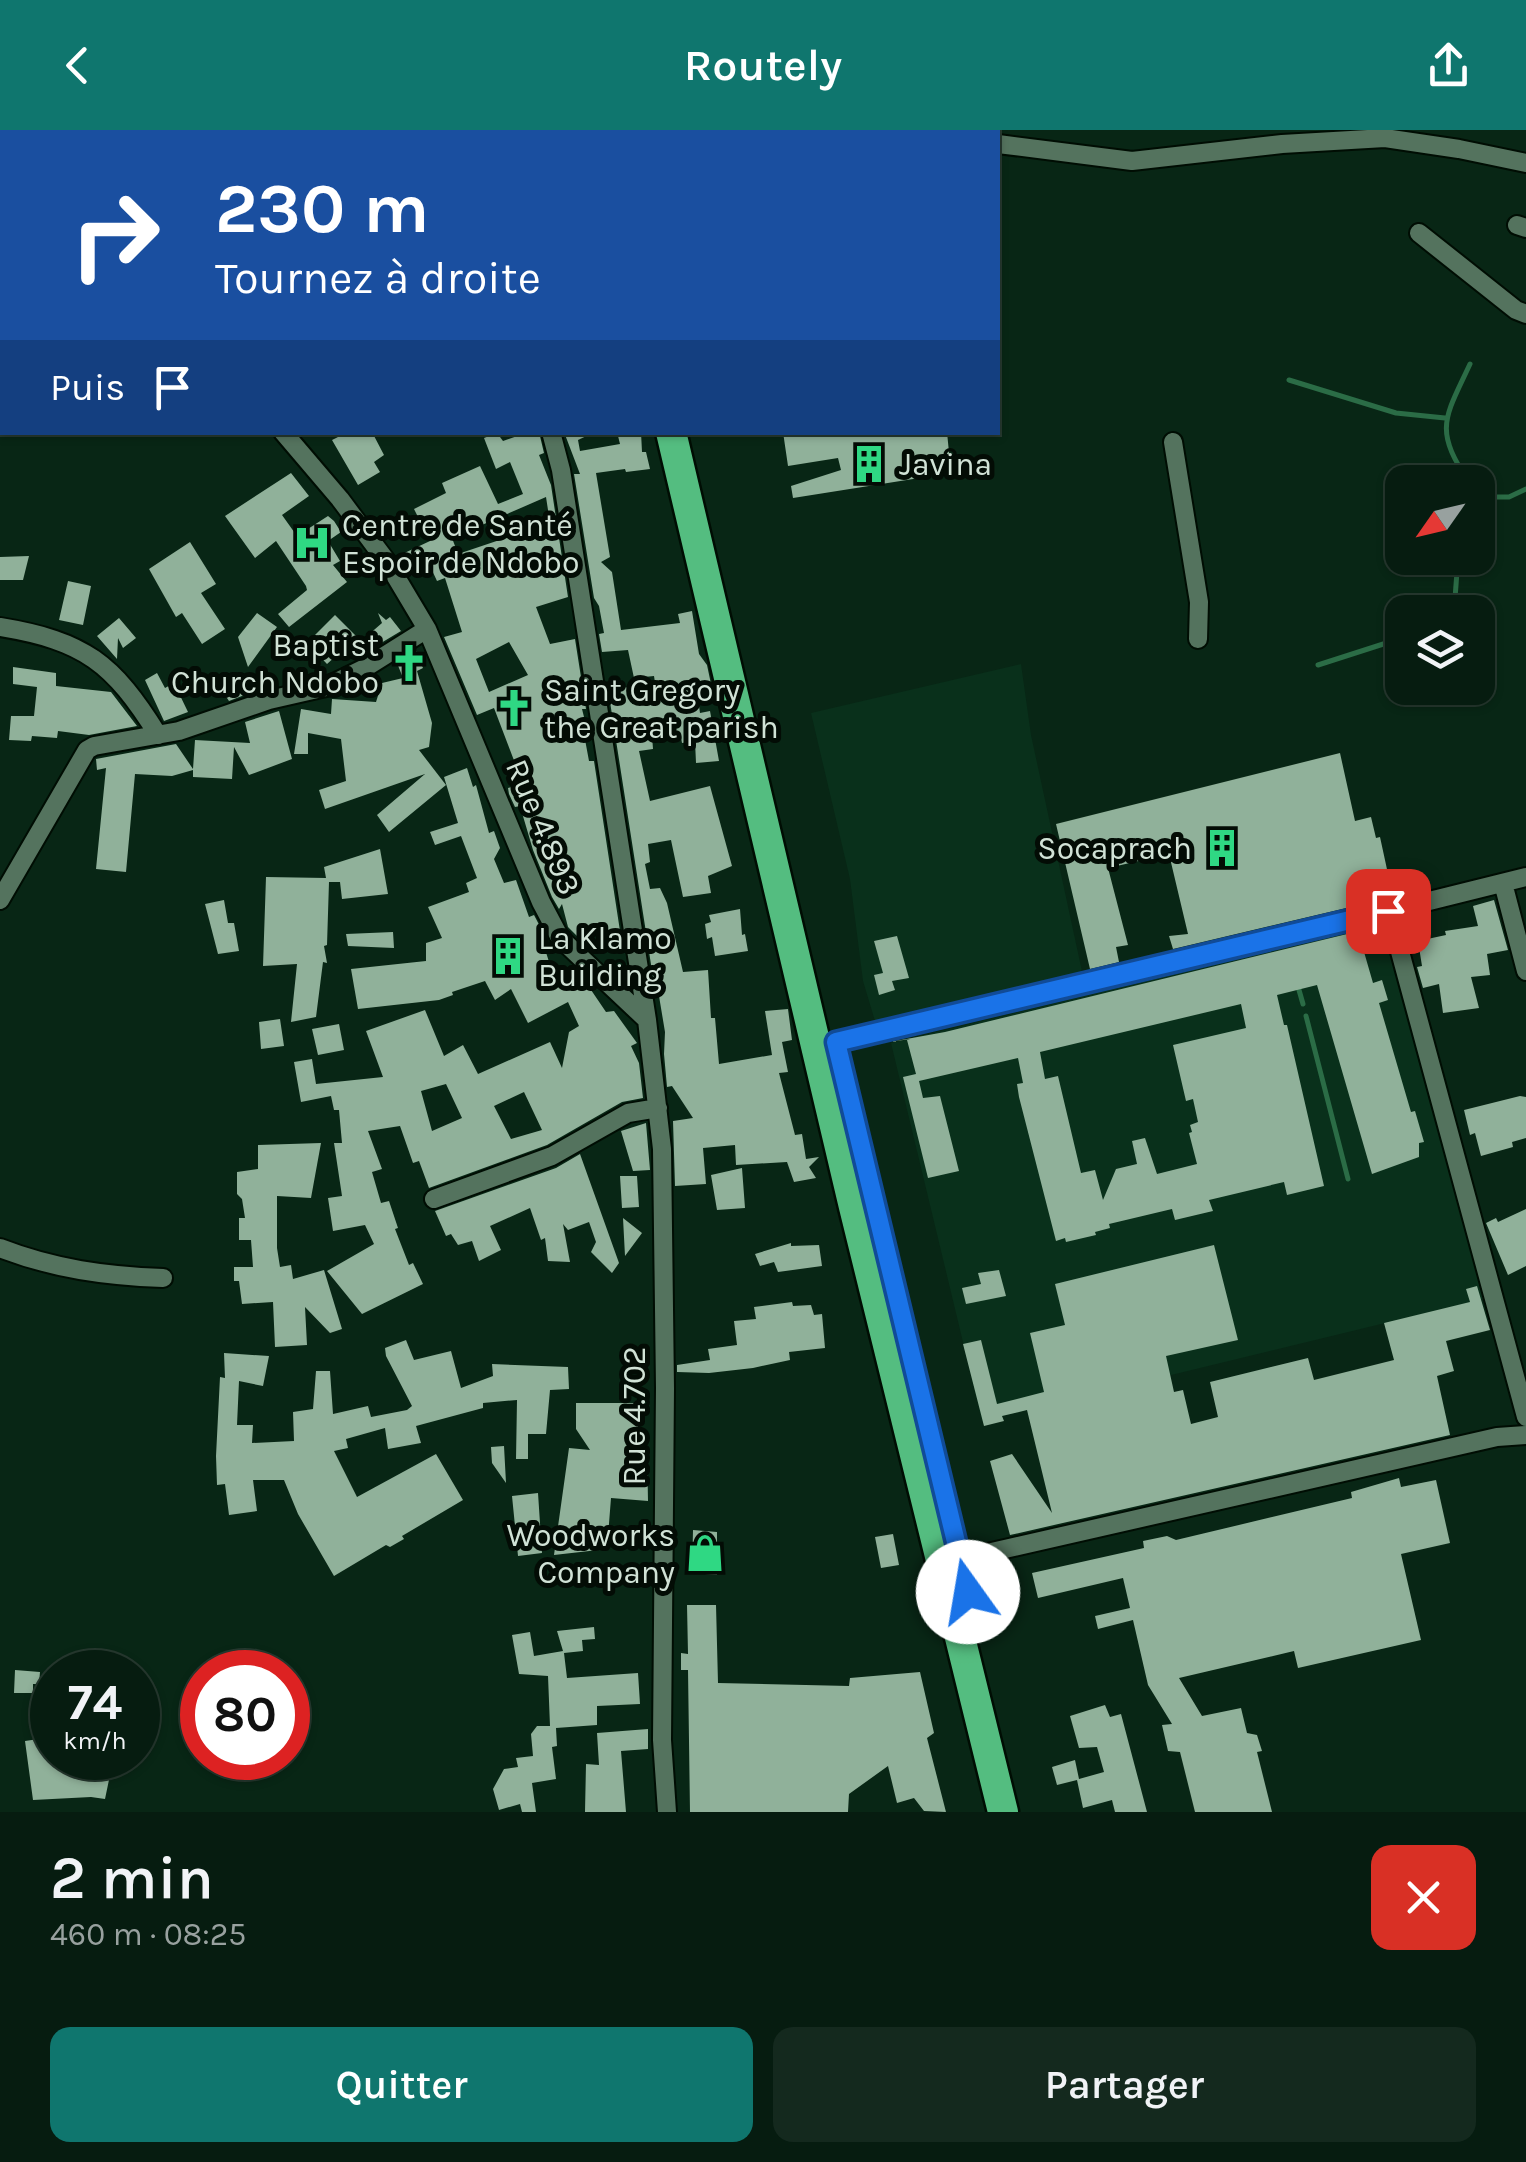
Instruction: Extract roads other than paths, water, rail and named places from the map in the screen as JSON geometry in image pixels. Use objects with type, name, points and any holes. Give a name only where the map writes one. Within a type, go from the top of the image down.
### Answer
[{"type":"highway","points":[[672,435],[836,1042],[1003,1812]]},
{"type":"highway","points":[[693,435],[758,759],[916,1417],[960,1559],[1018,1812]]},
{"type":"street","points":[[1000,144],[1132,161],[1282,144],[1385,138],[1526,164]]},
{"type":"street","points":[[1419,232],[1526,314]]},
{"type":"street","name":"Rue 4.893","points":[[286,435],[387,562],[426,629],[541,902],[560,938],[648,1020]]},
{"type":"street","points":[[300,452],[306,435]]},
{"type":"street","name":"Rue 4.702","points":[[552,435],[648,1020],[662,1149],[662,1740],[667,1812]]},
{"type":"street","points":[[1172,442],[1198,602],[1198,639]]},
{"type":"street","points":[[0,627],[52,638],[112,670],[132,693],[158,735]]},
{"type":"street","points":[[0,900],[87,750],[158,735],[269,700],[326,687],[365,668],[426,629]]},
{"type":"street","points":[[836,1042],[1526,877]]},
{"type":"street","points":[[1503,883],[1526,971]]},
{"type":"street","points":[[1388,911],[1526,1417]]},
{"type":"street","points":[[434,1199],[552,1156],[628,1113],[658,1108]]},
{"type":"street","points":[[0,1248],[69,1270],[164,1278]]},
{"type":"street","points":[[960,1559],[1496,1437],[1526,1435]]},
{"type":"waterway","points":[[1459,465],[1450,449],[1447,423],[1470,364]]},
{"type":"waterway","points":[[1289,380],[1396,413],[1445,418]]},
{"type":"waterway","points":[[1495,497],[1509,497],[1526,489]]},
{"type":"waterway","points":[[1455,595],[1457,575]]},
{"type":"waterway","points":[[1318,665],[1385,643]]},
{"type":"waterway","points":[[1297,983],[1303,1004]]},
{"type":"waterway","points":[[1306,1016],[1348,1179]]},
{"type":"place","name":"Javina","points":[[869,464]]},
{"type":"place","name":"Centre de Santé Espoir de Ndobo","points":[[312,543]]},
{"type":"place","name":"Baptist Church Ndobo","points":[[409,663]]},
{"type":"place","name":"Saint Gregory the Great parish","points":[[514,708]]},
{"type":"place","name":"Socaprach","points":[[1222,848]]},
{"type":"place","name":"La Klamo Building","points":[[508,956]]},
{"type":"place","name":"Woodworks Company","points":[[705,1553]]}]
